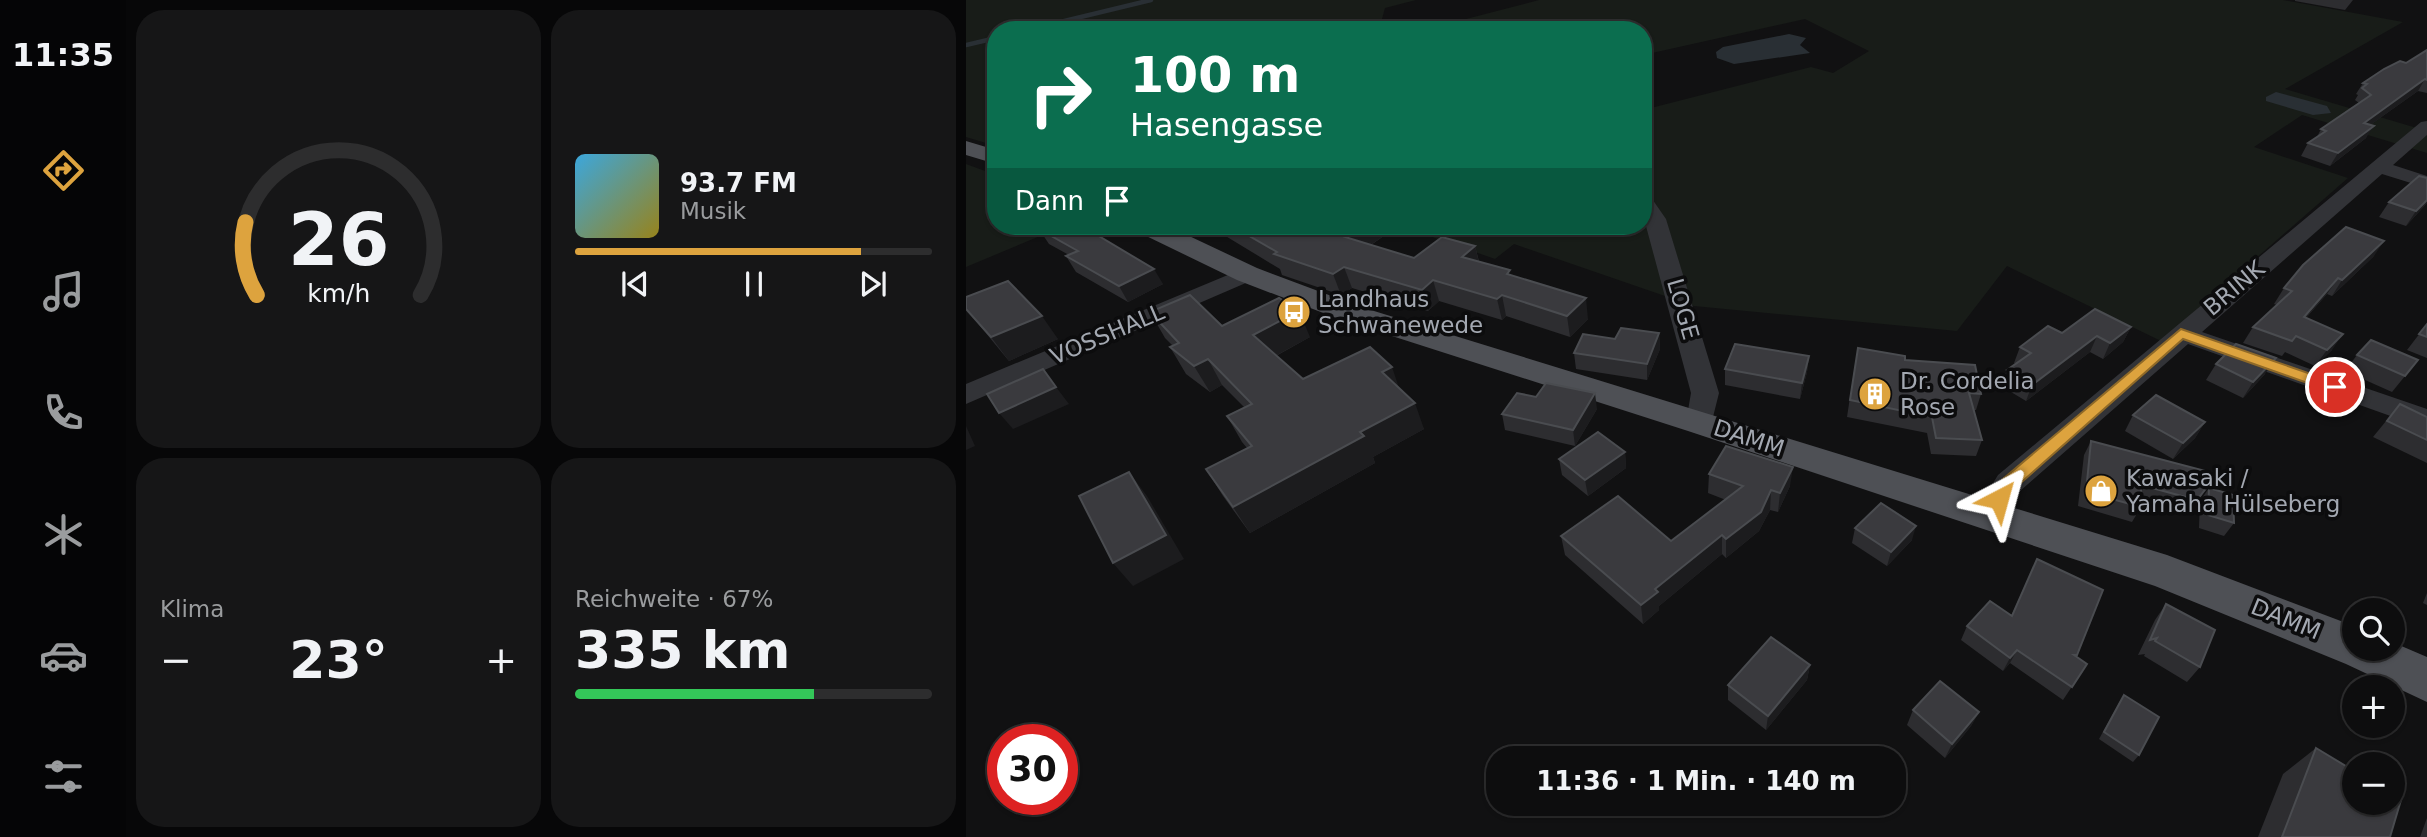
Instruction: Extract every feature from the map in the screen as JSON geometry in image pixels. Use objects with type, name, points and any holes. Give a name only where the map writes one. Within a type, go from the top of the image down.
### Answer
[{"type":"main road","points":[[966,148],[987,155]]},
{"type":"main road","name":"DAMM","points":[[1166,235],[1247,274],[1350,313],[1700,422],[2167,573],[2342,642]]},
{"type":"main road","points":[[2386,661],[2427,680]]},
{"type":"street","name":"BRINK","points":[[1989,516],[2009,483],[2181,333],[2427,126]]},
{"type":"street","points":[[2379,167],[2427,182]]},
{"type":"street","name":"LOGE","points":[[1652,212],[1657,219],[1699,362],[1705,393],[1700,422]]},
{"type":"street","name":"VOSSHALL","points":[[966,395],[1247,274]]},
{"type":"street","points":[[2181,333],[2427,419]]},
{"type":"shaded area","points":[[966,0],[1416,0],[1385,8],[1381,21],[987,21],[987,143],[966,137]]},
{"type":"shaded area","points":[[1539,0],[2283,0],[2403,22],[2285,89],[2427,131],[2427,153],[2302,115],[2254,147],[2348,178],[2161,341],[2007,266],[1957,331],[1694,306],[1514,244],[1495,259],[1427,235],[1652,235],[1652,108],[1811,67],[1833,73],[1869,51],[1805,19],[1652,53],[1652,21],[1462,21]]},
{"type":"shaded area","points":[[1789,34],[1806,38],[1800,45],[1810,53],[1734,64],[1717,58],[1716,52],[1723,47]]},
{"type":"shaded area","points":[[2276,92],[2327,106],[2331,113],[2313,115],[2266,101],[2266,97]]},
{"type":"shaded area","points":[[966,164],[987,172],[987,235],[1042,235],[966,267]]},
{"type":"building","points":[[2427,50],[2427,80],[2364,123],[2374,126],[2338,153],[2308,143],[2326,131],[2321,129],[2371,95],[2362,88],[2367,84],[2363,83],[2384,69],[2400,61],[2406,63]]},
{"type":"building","points":[[2419,176],[2427,178],[2427,200],[2416,211],[2389,202]]},
{"type":"building","points":[[2346,227],[2384,241],[2342,280],[2338,278],[2304,317],[2343,334],[2327,350],[2296,336],[2292,341],[2253,327],[2292,291],[2284,288],[2303,265]]},
{"type":"building","points":[[1050,235],[1097,235],[1154,269],[1119,286],[1066,256],[1078,251]]},
{"type":"building","points":[[1248,235],[1348,235],[1345,237],[1414,258],[1442,237],[1475,246],[1462,257],[1510,270],[1507,274],[1586,298],[1567,316],[1502,295],[1497,299],[1433,280],[1422,290],[1344,267],[1333,274],[1274,254],[1277,252]]},
{"type":"building","points":[[1008,281],[1042,316],[991,337],[966,309],[966,297]]},
{"type":"building","points":[[1190,295],[1222,326],[1279,298],[1299,311],[1253,335],[1303,379],[1370,347],[1392,367],[1382,372],[1415,403],[1360,432],[1364,436],[1233,507],[1206,469],[1252,446],[1227,416],[1252,404],[1208,359],[1194,366],[1170,347],[1179,343],[1150,312]]},
{"type":"building","points":[[2095,309],[2131,327],[2110,343],[2097,336],[2032,385],[2007,370],[2031,353],[2020,347],[2048,326],[2062,333]]},
{"type":"building","points":[[2427,324],[2427,337],[2419,334]]},
{"type":"building","points":[[1621,328],[1659,333],[1647,364],[1574,353],[1583,334],[1615,339]]},
{"type":"building","points":[[2371,340],[2418,360],[2405,376],[2357,355]]},
{"type":"building","points":[[1735,344],[1809,356],[1802,383],[1725,369]]},
{"type":"building","points":[[2236,344],[2276,358],[2253,382],[2216,364]]},
{"type":"building","points":[[1858,348],[1905,356],[1905,360],[1975,365],[1981,394],[1969,393],[1982,440],[1936,438],[1932,417],[1850,400]]},
{"type":"building","points":[[1043,369],[1056,387],[999,413],[987,394]]},
{"type":"building","points":[[1546,383],[1595,393],[1573,430],[1502,414],[1517,393],[1536,397]]},
{"type":"building","points":[[2156,395],[2205,422],[2183,443],[2133,415]]},
{"type":"building","points":[[2400,404],[2427,417],[2427,440],[2387,421]]},
{"type":"building","points":[[1598,432],[1625,452],[1585,480],[1559,459]]},
{"type":"building","points":[[2091,441],[2217,474],[2197,500],[2141,485],[2141,507],[2086,492]]},
{"type":"building","points":[[1726,446],[1793,467],[1780,493],[1771,490],[1761,512],[1726,539],[1722,535],[1655,589],[1658,592],[1641,605],[1561,536],[1618,496],[1671,541],[1743,486],[1709,474]]},
{"type":"building","points":[[1129,472],[1166,535],[1113,563],[1079,496]]},
{"type":"building","points":[[2209,488],[2233,495],[2234,523],[2208,515]]},
{"type":"building","points":[[1881,503],[1916,526],[1891,552],[1855,528]]},
{"type":"building","points":[[2037,559],[2103,590],[2077,655],[2074,655],[2087,664],[2072,687],[2017,650],[2010,658],[1967,626],[1990,601],[2012,616]]},
{"type":"building","points":[[2166,604],[2215,630],[2200,667],[2155,641],[2157,638],[2150,640]]},
{"type":"building","points":[[1771,637],[1810,665],[1768,716],[1728,685]]},
{"type":"building","points":[[1940,681],[1979,712],[1952,744],[1913,710]]},
{"type":"building","points":[[2124,695],[2159,717],[2139,755],[2104,732]]},
{"type":"building","points":[[2316,748],[2342,764],[2342,815],[2397,815],[2390,837],[2282,837]]},
{"type":"waterway","points":[[1064,21],[1151,0]]},
{"type":"waterway","points":[[966,45],[987,40]]},
{"type":"place","name":"Landhaus Schwanewede","points":[[1294,312]]},
{"type":"place","name":"Dr. Cordelia Rose","points":[[1875,394]]},
{"type":"place","name":"Kawasaki / Yamaha Hülseberg","points":[[2101,491]]},
{"type":"route","points":[[1999,499],[2009,483],[2181,333],[2335,387]]}]
